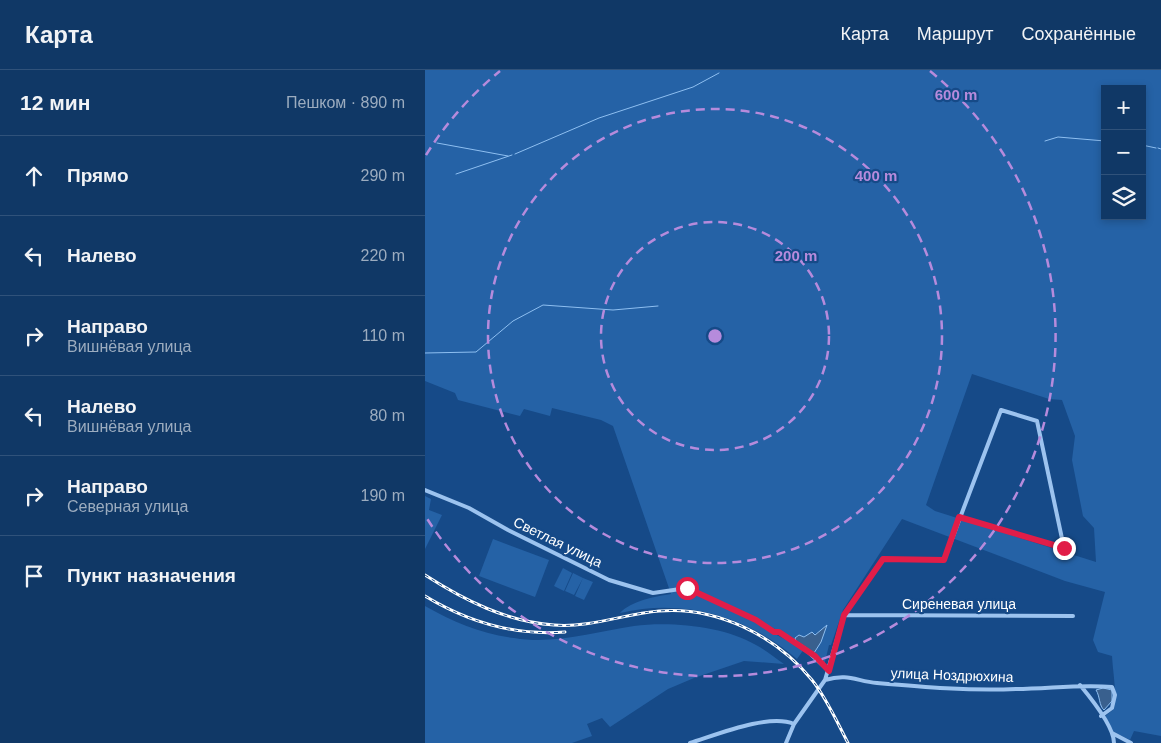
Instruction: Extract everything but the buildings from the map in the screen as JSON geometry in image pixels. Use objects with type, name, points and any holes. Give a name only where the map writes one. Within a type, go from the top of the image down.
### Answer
[{"type":"street","points":[[786,743],[794,724],[825,680],[844,615],[883,559],[944,560],[959,517],[1001,410],[1037,421],[1064,548],[959,517]]},
{"type":"street","name":"Светлая улица","points":[[425,490],[469,508],[508,530],[609,580],[653,593],[687,588],[756,620],[774,632],[779,632],[810,652],[829,671]]},
{"type":"street","name":"Сиреневая улица","points":[[844,615],[1073,616]]},
{"type":"street","name":"улица Ноздрюхина","points":[[825,680],[843,676],[867,682],[949,689],[1016,690],[1080,685],[1111,687],[1115,695],[1112,708],[1101,716]]},
{"type":"street","points":[[1080,685],[1091,698],[1112,733],[1114,743]]},
{"type":"street","points":[[689,743],[758,724],[782,721],[794,724]]},
{"type":"street","points":[[1112,733],[1131,743]]},
{"type":"shaded area","points":[[425,70],[1161,70],[1161,736],[1134,731],[1130,740],[1112,731],[1104,717],[1114,709],[1115,703],[1112,656],[1098,652],[1093,640],[1105,592],[1065,581],[902,519],[843,610],[831,645],[829,645],[824,666],[814,653],[827,625],[807,637],[799,635],[794,639],[762,622],[758,623],[774,634],[804,649],[797,659],[778,644],[757,632],[714,614],[668,608],[620,613],[637,602],[671,594],[613,426],[601,420],[552,408],[550,416],[524,409],[520,416],[458,400],[455,393],[425,381]],"holes":[[[972,374],[1049,399],[1062,400],[1075,436],[1072,460],[1083,516],[1094,528],[1096,562],[935,511],[926,505]]]},
{"type":"shaded area","points":[[425,496],[431,499],[429,510],[442,515],[425,549]]},
{"type":"shaded area","points":[[493,539],[549,560],[535,597],[479,576]]},
{"type":"shaded area","points":[[563,568],[572,573],[564,591],[554,586]]},
{"type":"shaded area","points":[[573,573],[583,578],[574,595],[565,591]]},
{"type":"shaded area","points":[[583,578],[593,582],[584,600],[575,596]]},
{"type":"shaded area","points":[[425,606],[457,622],[479,630],[529,640],[574,637],[634,626],[664,624],[697,626],[729,633],[743,639],[763,649],[784,664],[744,661],[694,678],[668,689],[610,727],[602,718],[587,724],[592,736],[572,743],[425,743]]},
{"type":"shaded area","points":[[827,625],[821,642],[814,653],[796,641],[795,638],[799,635],[804,637],[812,632],[815,635]]},
{"type":"shaded area","points":[[1103,688],[1112,690],[1112,701],[1104,710],[1096,690]]},
{"type":"waterway","points":[[515,154],[599,118],[693,87],[719,73]]},
{"type":"waterway","points":[[1045,141],[1058,137],[1101,141]]},
{"type":"waterway","points":[[437,143],[508,156]]},
{"type":"waterway","points":[[1146,146],[1156,148]]},
{"type":"waterway","points":[[456,174],[512,155]]},
{"type":"waterway","points":[[425,353],[476,352],[513,321],[543,305],[613,310],[658,306]]},
{"type":"railway","points":[[425,575],[455,593],[486,608],[537,623],[554,625],[594,623],[659,611],[681,611],[702,613],[744,627],[781,650],[812,680],[832,711],[848,743]]},
{"type":"railway","points":[[425,596],[458,613],[492,625],[528,632],[565,632]]},
{"type":"route","points":[[687,588],[756,620],[774,632],[779,632],[815,656],[829,671],[838,630],[844,615],[883,559],[944,560],[959,517],[1064,548]]}]
